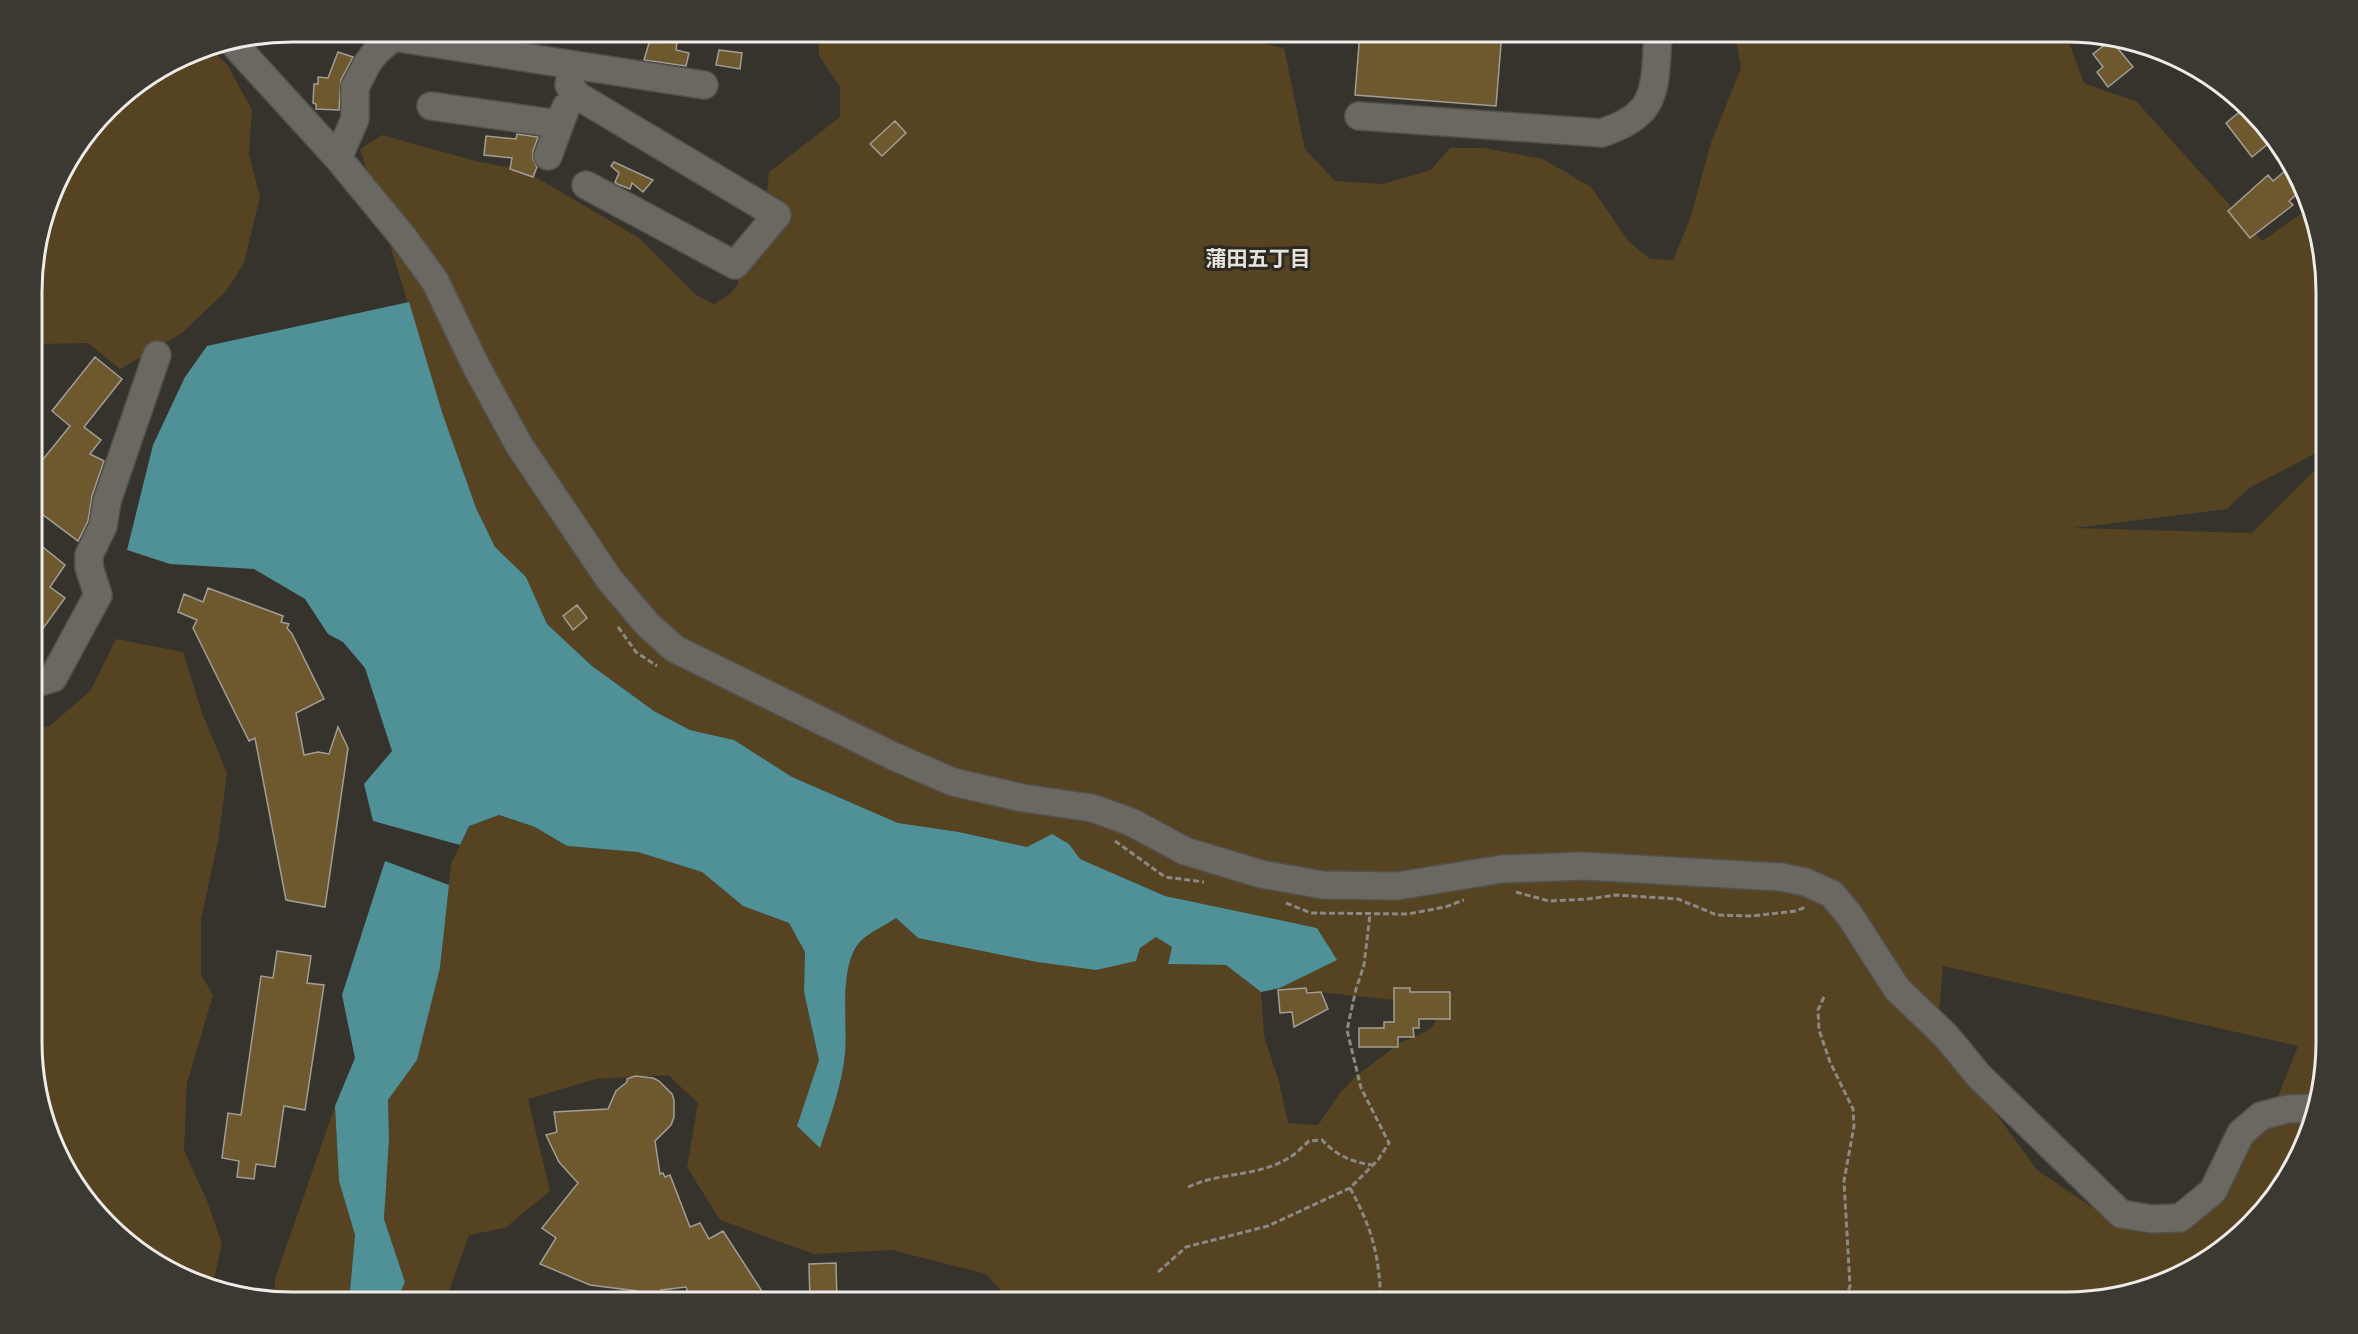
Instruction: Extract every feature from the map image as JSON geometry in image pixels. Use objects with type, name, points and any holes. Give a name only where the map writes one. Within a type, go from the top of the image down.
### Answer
[{"type":"street","points":[[338,158],[355,119],[356,87],[367,64],[385,42]]},
{"type":"street","points":[[425,42],[572,77],[704,85]]},
{"type":"street","points":[[1359,116],[1602,133],[1622,125],[1641,112],[1653,90],[1657,42]]},
{"type":"street","points":[[238,48],[338,158],[403,237],[435,281],[476,366],[519,445],[609,579],[648,625],[675,649],[893,756],[953,782],[1023,798],[1092,808],[1131,822],[1185,851],[1261,874],[1323,885],[1397,886],[1502,869],[1584,866],[1781,877],[1805,882],[1832,894],[1850,916],[1897,989],[1946,1036],[2003,1101],[2121,1214],[2152,1219],[2180,1218],[2213,1191],[2241,1133],[2261,1116],[2287,1109],[2307,1108]]},
{"type":"street","points":[[548,156],[560,124],[572,77]]},
{"type":"street","points":[[572,77],[578,96],[777,215],[735,265],[586,185]]},
{"type":"street","points":[[431,106],[560,124]]},
{"type":"street","points":[[42,681],[53,678],[98,596],[89,567],[89,555],[103,526],[107,501],[157,355]]},
{"type":"path","points":[[614,622],[636,652],[662,669]]},
{"type":"path","points":[[1114,841],[1165,878],[1214,884]]},
{"type":"path","points":[[1506,890],[1549,902],[1588,900],[1616,895],[1678,899],[1717,915],[1740,916],[1796,911],[1832,894]]},
{"type":"path","points":[[1277,899],[1311,913],[1408,914],[1445,907],[1465,899]]},
{"type":"path","points":[[1158,1272],[1186,1247],[1268,1226],[1350,1188],[1374,1165],[1389,1143],[1361,1088],[1347,1030],[1364,965],[1370,914]]},
{"type":"path","points":[[1824,997],[1818,1010],[1819,1030],[1830,1062],[1853,1109],[1854,1126],[1844,1181],[1850,1286],[1848,1292]]},
{"type":"path","points":[[1188,1186],[1205,1179],[1239,1175],[1269,1168],[1289,1158],[1309,1141],[1322,1140],[1336,1153],[1352,1161],[1374,1165]]},
{"type":"path","points":[[1350,1188],[1372,1235],[1379,1264],[1380,1292]]},
{"type":"shaded area","points":[[818,42],[1259,42],[1284,48],[1305,149],[1335,181],[1383,184],[1431,170],[1450,148],[1484,148],[1543,159],[1591,187],[1629,242],[1650,259],[1673,260],[1690,219],[1711,143],[1741,68],[1737,42],[2069,42],[2084,83],[2137,102],[2262,241],[2303,212],[2314,259],[2316,292],[2316,453],[2249,488],[2227,509],[2074,528],[2252,533],[2316,469],[2316,1042],[2314,1075],[2297,1138],[2283,1167],[2254,1207],[2231,1230],[2191,1259],[2146,1279],[2099,1290],[2066,1292],[1002,1292],[986,1274],[892,1250],[814,1254],[720,1220],[687,1167],[698,1103],[668,1075],[596,1079],[528,1099],[550,1191],[505,1228],[469,1235],[449,1292],[400,1292],[405,1282],[384,1219],[389,1139],[388,1100],[417,1060],[440,968],[451,864],[469,826],[498,815],[535,827],[567,846],[638,852],[702,872],[743,906],[789,923],[805,952],[804,992],[819,1060],[797,1126],[820,1147],[836,1101],[844,1065],[845,995],[849,966],[864,937],[896,918],[918,938],[991,951],[1140,948],[1156,937],[1172,947],[1168,964],[1226,965],[1261,992],[1264,1036],[1279,1082],[1288,1123],[1318,1125],[1340,1093],[1356,1076],[1400,1043],[1431,1029],[1453,990],[1414,1002],[1280,988],[1336,960],[1317,928],[1165,896],[1080,859],[1069,844],[1027,847],[959,832],[898,823],[792,777],[734,740],[690,730],[654,711],[592,666],[547,624],[526,577],[495,547],[476,508],[442,412],[360,149],[382,135],[479,162],[524,170],[639,238],[696,295],[714,304],[730,294],[738,284],[738,273],[788,215],[767,192],[769,172],[840,117],[840,87],[819,56]],"holes":[[[1943,966],[2298,1046],[2271,1114],[2159,1226],[2111,1220],[2037,1170],[1973,1082],[1936,1044]]]},
{"type":"shaded area","points":[[216,54],[228,66],[252,110],[249,155],[260,197],[244,263],[226,291],[182,333],[120,369],[88,343],[42,344],[44,259],[61,196],[84,153],[115,115],[167,75]]},
{"type":"shaded area","points":[[116,639],[183,652],[202,713],[227,773],[218,841],[201,920],[201,974],[213,995],[187,1083],[184,1150],[208,1203],[222,1244],[214,1280],[181,1266],[153,1250],[127,1230],[104,1207],[84,1181],[68,1153],[55,1122],[47,1091],[42,1042],[42,728],[50,726],[91,690]]},
{"type":"shaded area","points":[[335,1106],[339,1181],[355,1235],[350,1292],[274,1291],[275,1279]]},
{"type":"water","points":[[409,302],[442,412],[476,508],[495,547],[526,577],[547,624],[592,666],[654,711],[690,730],[734,740],[792,777],[898,823],[959,832],[1027,847],[1052,834],[1069,844],[1080,859],[1165,896],[1317,928],[1337,960],[1280,988],[1261,992],[1226,965],[1168,964],[1172,947],[1156,937],[1140,948],[1136,961],[1096,970],[1037,962],[918,938],[896,918],[864,938],[850,961],[846,992],[845,1054],[835,1101],[820,1148],[797,1126],[819,1060],[804,992],[805,952],[789,923],[743,906],[702,872],[638,852],[567,846],[535,827],[499,815],[469,826],[460,845],[373,821],[364,784],[392,751],[365,668],[343,642],[328,634],[305,599],[254,569],[170,564],[127,550],[153,445],[185,377],[207,346]]},
{"type":"water","points":[[385,861],[449,885],[440,968],[417,1060],[388,1100],[389,1139],[384,1219],[405,1282],[400,1292],[350,1292],[355,1235],[339,1181],[335,1106],[355,1058],[342,995]]},
{"type":"building","points":[[649,42],[677,42],[676,50],[689,53],[686,66],[644,60]]},
{"type":"building","points":[[1359,42],[1501,42],[1496,106],[1355,95]]},
{"type":"building","points":[[2105,45],[2117,48],[2133,67],[2108,87],[2097,72],[2103,67],[2093,54]]},
{"type":"building","points":[[719,50],[742,53],[740,69],[716,65]]},
{"type":"building","points":[[338,52],[353,57],[341,80],[339,110],[316,109],[316,104],[313,103],[314,84],[318,84],[318,77],[328,78]]},
{"type":"building","points":[[2240,112],[2267,144],[2252,157],[2226,123]]},
{"type":"building","points":[[895,121],[906,133],[882,156],[870,144]]},
{"type":"building","points":[[517,134],[538,137],[533,151],[533,159],[537,167],[533,177],[510,169],[512,158],[484,155],[486,136],[516,139]]},
{"type":"building","points":[[614,162],[653,180],[643,192],[632,183],[630,189],[617,184],[615,182],[619,173],[611,166]]},
{"type":"building","points":[[2285,171],[2296,195],[2289,201],[2293,205],[2250,238],[2228,211],[2268,175],[2273,181]]},
{"type":"building","points":[[95,357],[122,379],[84,427],[101,440],[90,454],[104,461],[92,496],[88,521],[78,541],[42,514],[42,461],[70,426],[52,411]]},
{"type":"building","points":[[42,546],[65,565],[50,587],[65,598],[42,630]]},
{"type":"building","points":[[208,588],[283,616],[281,622],[289,624],[287,628],[324,699],[296,713],[304,755],[318,752],[329,754],[338,727],[348,748],[325,907],[286,900],[255,738],[249,741],[193,628],[197,620],[178,612],[184,594],[203,602]]},
{"type":"building","points":[[577,605],[587,618],[573,630],[563,616]]},
{"type":"building","points":[[277,951],[311,956],[307,983],[324,985],[305,1110],[284,1106],[275,1167],[256,1164],[254,1179],[237,1177],[239,1161],[222,1158],[228,1113],[241,1115],[261,976],[273,978]]},
{"type":"building","points":[[1306,988],[1307,993],[1321,992],[1328,1009],[1294,1027],[1292,1012],[1280,1013],[1278,990]]},
{"type":"building","points":[[1394,988],[1410,988],[1410,992],[1450,992],[1450,1019],[1419,1019],[1419,1028],[1413,1028],[1414,1037],[1398,1037],[1398,1047],[1359,1047],[1359,1028],[1384,1028],[1384,1022],[1394,1022]]},
{"type":"building","points":[[635,1076],[653,1078],[672,1094],[674,1117],[671,1125],[655,1141],[660,1174],[663,1173],[665,1177],[670,1175],[690,1227],[700,1223],[709,1239],[723,1231],[763,1292],[688,1292],[686,1287],[661,1290],[661,1292],[637,1292],[590,1285],[540,1264],[556,1238],[542,1228],[578,1183],[559,1162],[546,1135],[557,1132],[554,1112],[608,1109],[616,1091],[627,1082],[627,1079]]},
{"type":"building","points":[[836,1263],[837,1292],[810,1292],[809,1264]]},
{"type":"district","name":"蒲田五丁目","points":[[1258,258]]}]
